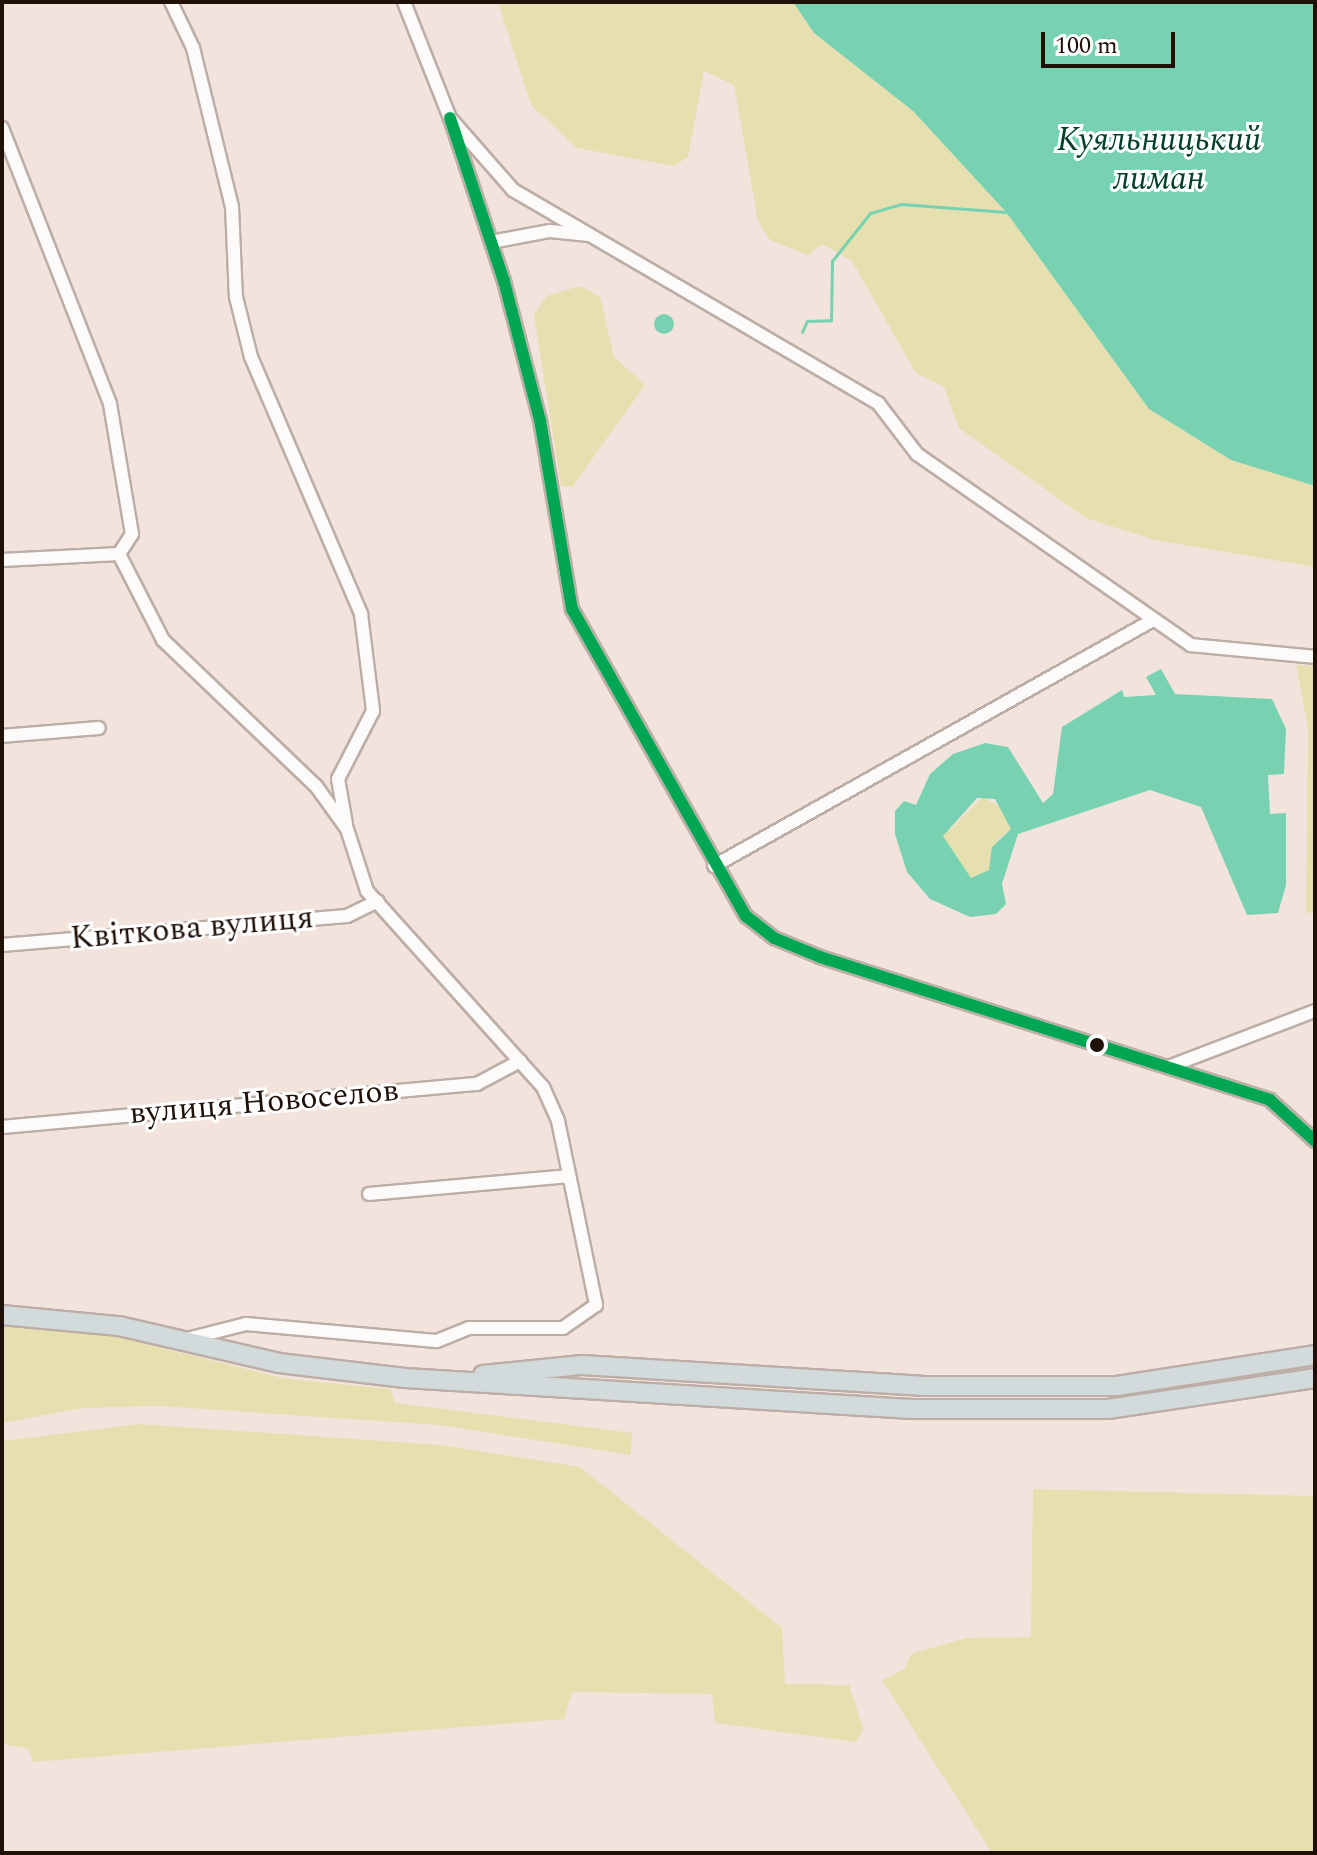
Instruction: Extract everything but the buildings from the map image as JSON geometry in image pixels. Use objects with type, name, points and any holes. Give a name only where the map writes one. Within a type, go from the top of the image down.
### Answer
[{"type":"highway","points":[[2,1315],[183,1340],[279,1363],[456,1380],[1013,1411],[1169,1403],[1315,1378]]},
{"type":"highway","points":[[456,1380],[582,1365],[921,1386],[1117,1386],[1315,1355]]},
{"type":"street","points":[[171,2],[193,48],[232,207],[236,297],[251,357],[361,614],[373,711],[338,779],[347,829],[374,894],[520,1061],[558,1121],[596,1305],[563,1328],[469,1328],[436,1341],[246,1324],[183,1340]]},
{"type":"street","points":[[404,2],[450,118],[491,242],[540,420],[572,609],[714,866],[754,924],[796,949],[1270,1100],[1315,1141]]},
{"type":"street","points":[[450,118],[513,190],[597,236],[878,403],[917,454],[1196,647],[1315,657]]},
{"type":"street","points":[[2,128],[110,404],[132,534],[119,554]]},
{"type":"street","points":[[491,242],[550,231],[597,236]]},
{"type":"street","points":[[119,554],[163,640],[316,786],[347,829]]},
{"type":"street","points":[[2,560],[119,554]]},
{"type":"street","points":[[714,866],[1153,620]]},
{"type":"street","points":[[2,736],[99,728]]},
{"type":"street","points":[[316,786],[338,779]]},
{"type":"street","name":"Квіткова вулиця","points":[[2,945],[347,916],[374,894]]},
{"type":"street","points":[[1168,1067],[1315,1011]]},
{"type":"street","name":"вулиця Новоселов","points":[[2,1127],[477,1084],[520,1061]]},
{"type":"street","points":[[369,1194],[569,1176]]},
{"type":"shaded area","points":[[498,2],[793,2],[814,33],[913,111],[1006,212],[1149,409],[1231,460],[1315,486],[1315,567],[1154,540],[1086,518],[959,428],[944,387],[916,373],[852,261],[822,244],[808,255],[770,240],[758,221],[734,85],[704,71],[688,157],[674,166],[577,148],[531,105]]},
{"type":"shaded area","points":[[580,286],[600,297],[614,357],[645,385],[572,487],[561,486],[534,315],[547,296]]},
{"type":"shaded area","points":[[1296,665],[1315,666],[1315,910],[1306,914],[1308,727]]},
{"type":"shaded area","points":[[983,797],[1007,812],[1011,829],[998,839],[989,870],[971,878],[943,836]]},
{"type":"shaded area","points":[[2,1326],[102,1333],[282,1378],[390,1389],[395,1403],[632,1433],[631,1455],[439,1425],[159,1406],[83,1408],[2,1423]]},
{"type":"shaded area","points":[[139,1424],[441,1445],[580,1467],[782,1628],[785,1684],[849,1685],[863,1729],[856,1742],[715,1723],[712,1694],[572,1692],[564,1719],[33,1762],[29,1749],[2,1744],[2,1441]]},
{"type":"shaded area","points":[[1033,1489],[1315,1496],[1315,1853],[992,1853],[882,1680],[905,1669],[911,1654],[966,1638],[1031,1637]]},
{"type":"water","name":"Куяльницький лиман","points":[[793,2],[1315,2],[1315,486],[1231,460],[1149,409],[1006,212],[913,111],[814,33]]},
{"type":"water","points":[[664,314],[671,317],[674,324],[671,331],[664,334],[657,331],[654,324],[657,317]]},
{"type":"water","points":[[1161,669],[1175,694],[1272,699],[1286,729],[1284,774],[1268,775],[1270,814],[1286,813],[1286,885],[1278,913],[1247,915],[1201,807],[1150,790],[1018,834],[1002,884],[1006,904],[996,914],[970,917],[930,899],[907,872],[895,834],[895,811],[904,801],[916,805],[930,774],[953,754],[985,743],[1008,747],[1043,803],[1053,794],[1062,727],[1122,690],[1124,697],[1156,695],[1146,677]],"holes":[[[977,798],[995,799],[1011,829],[992,847],[989,870],[971,878],[943,836]]]},
{"type":"waterway","points":[[802,332],[807,321],[831,320],[832,261],[870,213],[901,204],[1006,212]]},
{"type":"transit line","points":[[450,118],[504,281],[540,420],[572,609],[746,916],[774,938],[820,957],[1270,1100],[1315,1141]]}]
